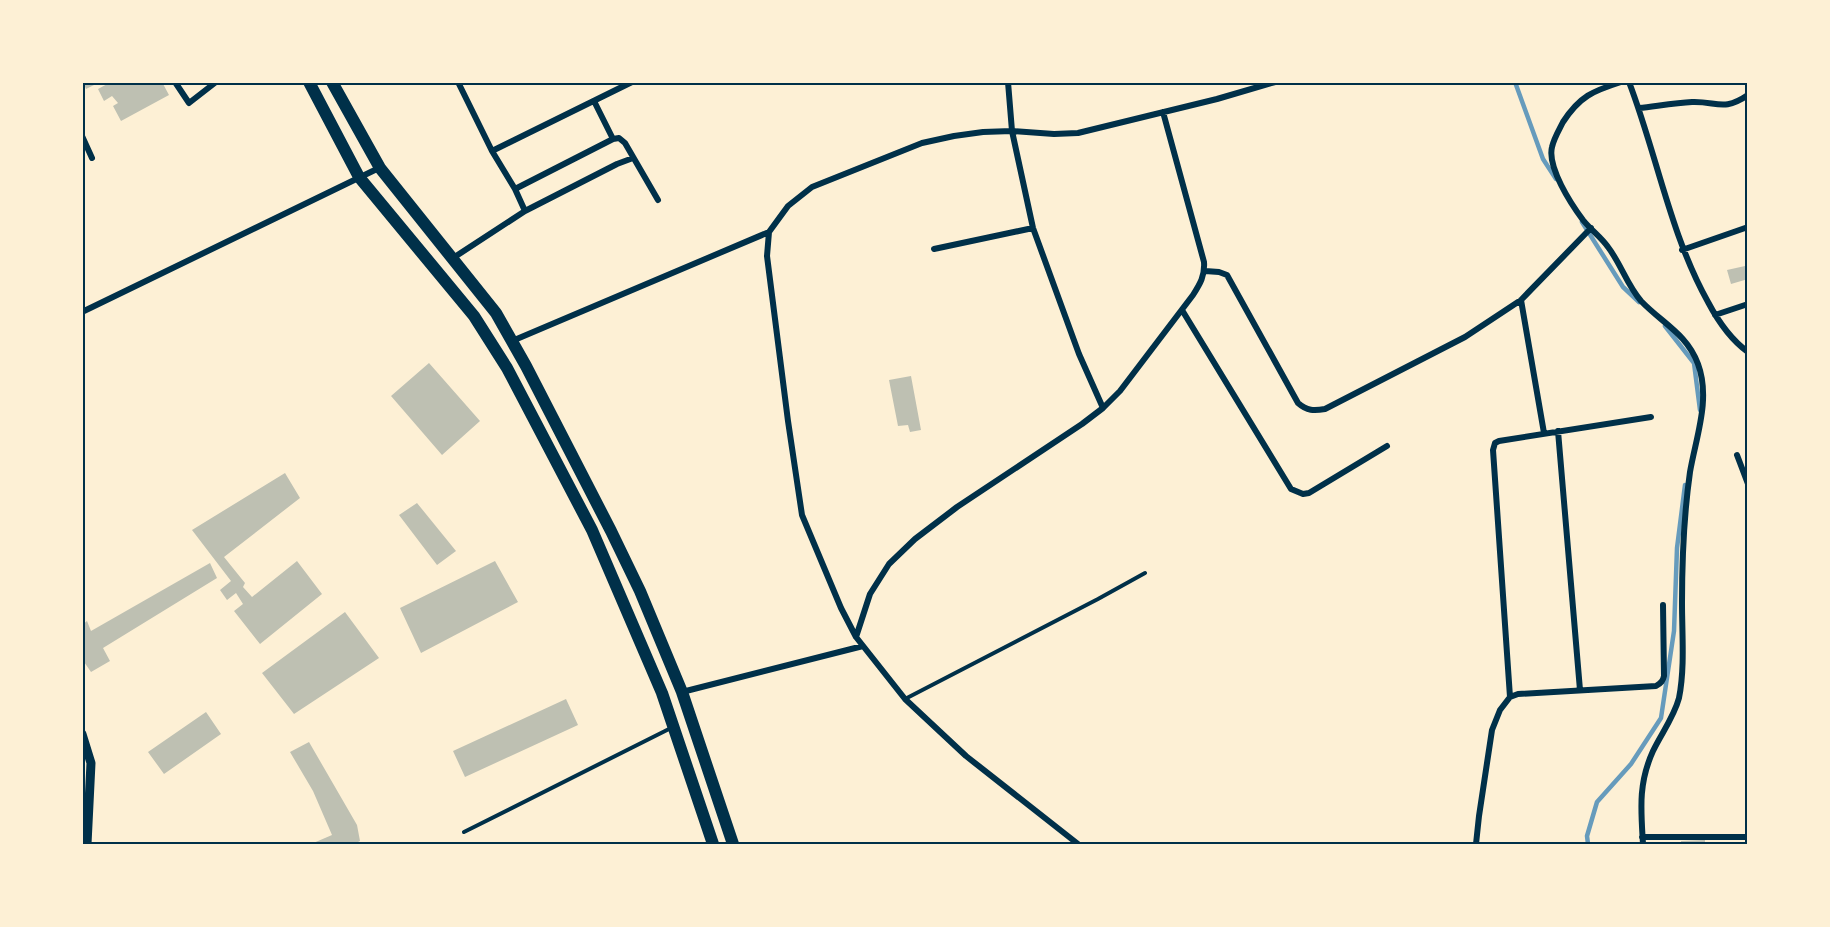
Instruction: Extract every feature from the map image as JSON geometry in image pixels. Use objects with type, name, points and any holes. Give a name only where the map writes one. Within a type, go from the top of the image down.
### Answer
[{"type":"main road","points":[[309,82],[359,177],[474,316],[507,368],[592,530],[662,693],[713,844]]},
{"type":"main road","points":[[332,82],[380,168],[496,313],[512,341],[640,591],[682,692],[733,844]]},
{"type":"street","points":[[175,82],[189,103],[216,82]]},
{"type":"street","points":[[458,82],[525,211]]},
{"type":"street","points":[[492,151],[632,82]]},
{"type":"street","points":[[1008,82],[1012,131],[1033,228],[1079,354],[1103,408]]},
{"type":"street","points":[[512,341],[769,232],[788,206],[812,187],[922,143],[964,134],[1012,131],[1078,133],[1275,82]]},
{"type":"street","points":[[1621,82],[1593,91],[1575,107],[1556,135],[1551,148],[1552,161],[1561,184],[1581,218],[1610,249],[1632,290],[1685,340],[1699,366],[1702,389],[1700,428],[1688,495],[1682,590],[1682,680],[1678,701],[1654,750],[1642,782],[1640,800],[1643,844]]},
{"type":"street","points":[[1629,82],[1682,250],[1715,315],[1740,347],[1748,352]]},
{"type":"street","points":[[1639,108],[1692,102],[1723,106],[1731,105],[1748,95]]},
{"type":"street","points":[[594,101],[613,139]]},
{"type":"street","points":[[856,637],[870,594],[889,564],[915,539],[957,507],[1103,408],[1120,391],[1201,282],[1205,271],[1201,252],[1163,112]]},
{"type":"street","points":[[82,136],[92,158]]},
{"type":"street","points":[[515,189],[613,139],[620,138],[625,142],[658,200]]},
{"type":"street","points":[[452,258],[525,211],[633,158]]},
{"type":"street","points":[[82,312],[380,168]]},
{"type":"street","points":[[1682,250],[1748,227]]},
{"type":"street","points":[[934,249],[1033,228]]},
{"type":"street","points":[[1205,271],[1227,275],[1298,403],[1309,410],[1316,411],[1325,409],[1465,337],[1521,300],[1590,230]]},
{"type":"street","points":[[769,232],[767,256],[802,515],[841,608],[856,637],[905,699],[966,756],[1078,844]]},
{"type":"street","points":[[1521,300],[1544,433]]},
{"type":"street","points":[[1715,315],[1748,304]]},
{"type":"street","points":[[1182,310],[1292,489],[1298,493],[1309,493],[1387,446]]},
{"type":"street","points":[[1510,697],[1493,447],[1498,441],[1651,417]]},
{"type":"street","points":[[1558,431],[1580,690]]},
{"type":"street","points":[[1737,455],[1748,484]]},
{"type":"street","points":[[1476,844],[1492,730],[1500,710],[1510,697],[1525,693],[1660,684],[1664,675],[1663,605]]},
{"type":"street","points":[[682,692],[863,646]]},
{"type":"street","points":[[82,734],[91,763],[87,844]]},
{"type":"street","points":[[1642,837],[1730,841],[1748,837]]},
{"type":"lane","points":[[905,699],[1145,573]]},
{"type":"lane","points":[[464,832],[674,726]]},
{"type":"building","points":[[83,82],[100,82],[86,89]]},
{"type":"building","points":[[111,82],[162,82],[169,95],[121,121],[113,106],[118,103],[112,96],[104,101],[98,89]]},
{"type":"building","points":[[1745,266],[1748,279],[1731,284],[1727,270]]},
{"type":"building","points":[[429,363],[480,421],[442,455],[391,396]]},
{"type":"building","points":[[911,376],[921,430],[910,432],[908,425],[898,426],[889,380]]},
{"type":"building","points":[[285,473],[300,498],[224,557],[245,583],[243,587],[252,597],[297,561],[322,594],[260,644],[234,611],[243,604],[236,593],[227,600],[220,590],[231,581],[192,530]]},
{"type":"building","points":[[417,503],[456,551],[437,565],[399,515]]},
{"type":"building","points":[[495,561],[518,602],[421,653],[400,608]]},
{"type":"building","points":[[210,563],[217,578],[103,648],[110,661],[91,672],[82,659],[82,625],[87,621],[91,631]]},
{"type":"building","points":[[345,612],[379,658],[294,714],[262,673]]},
{"type":"building","points":[[566,699],[578,725],[465,777],[453,751]]},
{"type":"building","points":[[206,712],[221,734],[164,774],[148,752]]},
{"type":"building","points":[[309,742],[357,825],[360,841],[354,844],[311,844],[332,835],[313,791],[290,752]]},
{"type":"building","points":[[1705,840],[1705,844],[1681,844],[1681,841]]},
{"type":"waterway","points":[[1515,82],[1543,159],[1556,179]]},
{"type":"waterway","points":[[1582,222],[1623,287],[1639,302]]},
{"type":"waterway","points":[[1665,326],[1694,363],[1700,410]]},
{"type":"waterway","points":[[1588,844],[1587,836],[1597,802],[1631,764],[1661,718],[1674,631],[1677,548],[1685,485]]}]
